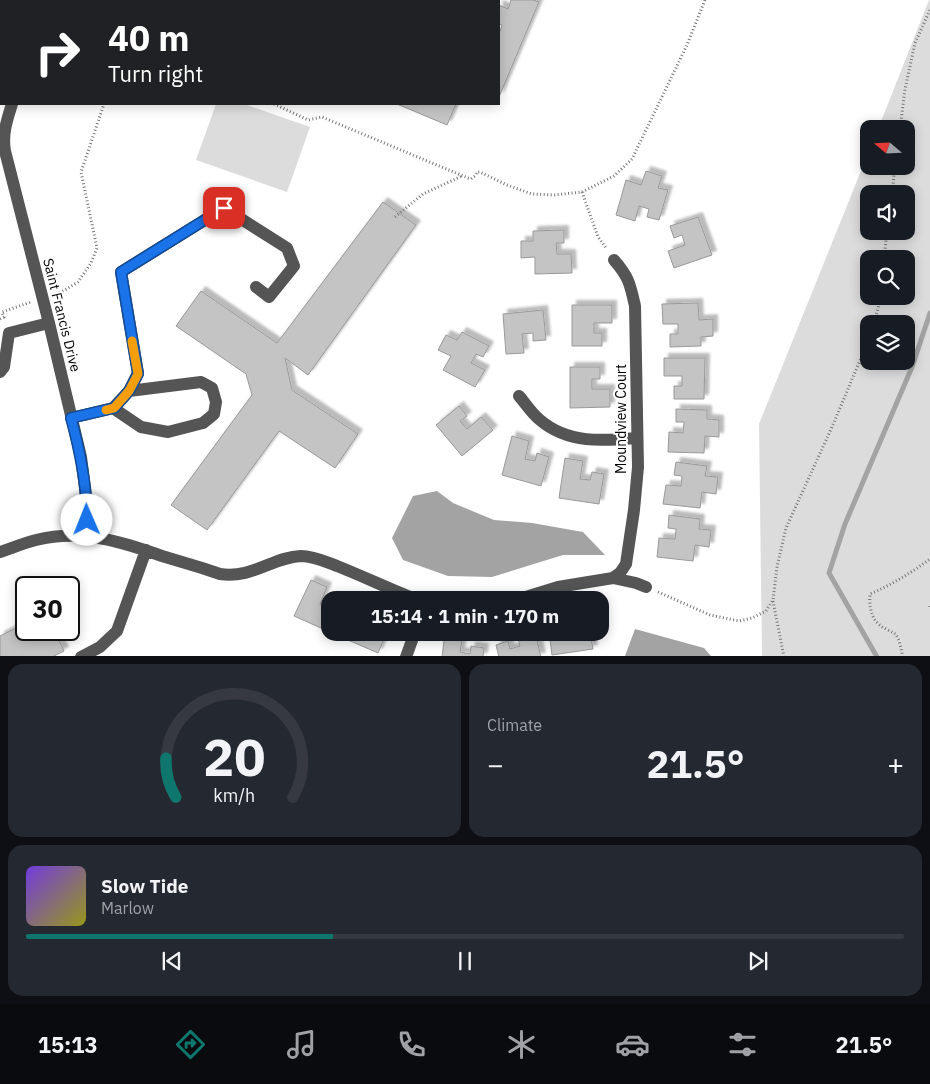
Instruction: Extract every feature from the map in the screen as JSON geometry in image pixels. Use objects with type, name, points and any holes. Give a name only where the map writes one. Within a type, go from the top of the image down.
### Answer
[{"type":"street","name":"Saint Francis Drive","points":[[12,105],[5,124],[3,140],[81,457],[87,504],[86,536]]},
{"type":"street","points":[[71,418],[114,408],[129,391],[138,374],[121,272],[224,208],[287,248],[294,266],[269,297],[256,287]]},
{"type":"street","name":"Moundview Court","points":[[613,578],[620,573],[626,564],[638,467],[635,306],[630,284],[624,272],[614,260]]},
{"type":"street","points":[[0,372],[4,367],[9,333],[49,323]]},
{"type":"street","points":[[114,408],[141,427],[168,432],[203,423],[214,414],[216,402],[212,388],[201,382],[129,391]]},
{"type":"street","points":[[519,396],[539,420],[568,437],[584,440],[638,438]]},
{"type":"street","points":[[0,552],[37,540],[86,536],[110,539],[221,574],[239,574],[289,558],[314,557],[398,591]]},
{"type":"street","points":[[81,656],[100,648],[117,631],[146,550]]},
{"type":"street","points":[[545,591],[613,578],[646,587]]},
{"type":"street","points":[[406,656],[412,641]]},
{"type":"path","points":[[276,105],[308,120],[322,116],[462,176],[472,178],[480,172],[532,194],[554,195],[582,192],[614,176],[632,158],[687,45],[705,0]]},
{"type":"path","points":[[901,120],[905,89],[915,43],[930,10]]},
{"type":"path","points":[[0,319],[4,316],[2,312],[65,290],[78,282],[91,263],[98,248],[80,172],[104,105]]},
{"type":"path","points":[[395,216],[423,194],[462,176]]},
{"type":"path","points":[[582,192],[598,237],[614,260]]},
{"type":"path","points":[[784,656],[773,600],[777,567],[786,528],[860,360]]},
{"type":"path","points":[[903,656],[898,639],[894,634],[874,620],[869,603],[870,594],[884,589],[930,559]]},
{"type":"path","points":[[646,587],[710,615],[739,622],[766,611],[773,600]]},
{"type":"shaded area","points":[[930,0],[930,656],[762,656],[759,424],[860,173],[860,175],[915,175],[915,120],[882,120]]},
{"type":"shaded area","points":[[216,105],[247,105],[310,127],[287,192],[196,160]]},
{"type":"shaded area","points":[[437,491],[453,503],[494,520],[532,523],[583,532],[605,555],[563,555],[492,577],[448,576],[403,560],[392,538],[413,496]]},
{"type":"shaded area","points":[[635,629],[704,648],[711,656],[625,656]]},
{"type":"building","points":[[511,0],[533,0],[539,2],[500,95],[500,31],[502,25],[500,24],[500,5],[508,9]]},
{"type":"building","points":[[399,105],[456,105],[447,125]]},
{"type":"building","points":[[646,171],[662,176],[658,188],[668,190],[659,220],[647,217],[649,209],[639,206],[635,221],[616,215],[626,180],[641,185]]},
{"type":"building","points":[[383,202],[416,225],[308,375],[285,358],[292,390],[358,434],[335,468],[279,431],[207,530],[171,505],[252,395],[246,374],[176,326],[201,291],[277,343]]},
{"type":"building","points":[[698,217],[712,255],[674,268],[668,251],[685,245],[682,235],[674,238],[670,226]]},
{"type":"building","points":[[564,230],[564,243],[556,243],[557,254],[571,254],[572,273],[535,274],[535,257],[521,258],[521,241],[533,241],[533,231]]},
{"type":"building","points":[[698,303],[699,320],[713,319],[713,336],[701,337],[701,346],[670,347],[670,334],[678,334],[678,324],[663,324],[662,304]]},
{"type":"building","points":[[572,305],[612,305],[612,323],[594,323],[594,333],[602,333],[602,346],[572,346]]},
{"type":"building","points":[[543,310],[546,340],[533,341],[533,333],[522,334],[524,353],[506,354],[503,314]]},
{"type":"building","points":[[462,332],[489,346],[483,357],[476,354],[471,363],[485,370],[475,387],[443,370],[451,356],[438,350],[446,335],[457,340]]},
{"type":"building","points":[[664,358],[705,358],[704,399],[674,399],[674,386],[682,386],[682,376],[664,376]]},
{"type":"building","points":[[570,367],[600,367],[600,379],[592,379],[592,389],[610,389],[610,407],[570,408]]},
{"type":"building","points":[[459,406],[467,416],[460,421],[467,429],[481,417],[493,430],[462,456],[436,425]]},
{"type":"building","points":[[676,409],[707,410],[707,419],[719,420],[719,437],[705,436],[704,453],[668,452],[669,432],[683,433],[684,422],[676,422]]},
{"type":"building","points":[[512,436],[529,441],[525,459],[535,461],[537,453],[549,457],[541,486],[502,475]]},
{"type":"building","points":[[565,458],[583,461],[580,479],[590,480],[592,472],[604,474],[599,504],[559,498]]},
{"type":"building","points":[[676,462],[707,466],[705,476],[718,477],[716,494],[702,492],[700,508],[663,504],[666,485],[681,486],[682,476],[674,475]]},
{"type":"building","points":[[669,515],[700,519],[699,529],[711,530],[709,547],[695,545],[693,561],[657,557],[659,538],[675,539],[676,529],[668,528]]},
{"type":"building","points":[[311,580],[327,587],[325,591],[321,591],[321,628],[294,616]]},
{"type":"building","points":[[15,628],[15,641],[59,641],[64,651],[54,656],[0,656],[0,636]]},
{"type":"building","points":[[350,641],[383,641],[378,653]]},
{"type":"building","points":[[444,641],[462,641],[460,652],[470,654],[471,646],[484,648],[483,656],[442,656]]},
{"type":"building","points":[[508,641],[510,649],[520,646],[519,641],[537,641],[541,656],[499,656],[496,645]]},
{"type":"building","points":[[550,641],[592,641],[593,649],[552,655]]},
{"type":"waterway","points":[[876,656],[829,573],[845,524],[912,367],[930,313]]},
{"type":"slow traffic","points":[[106,410],[114,408],[129,391],[138,374],[132,341]]},
{"type":"route","points":[[87,520],[87,504],[81,457],[71,418],[114,408],[129,391],[138,374],[121,272],[224,208]]}]
